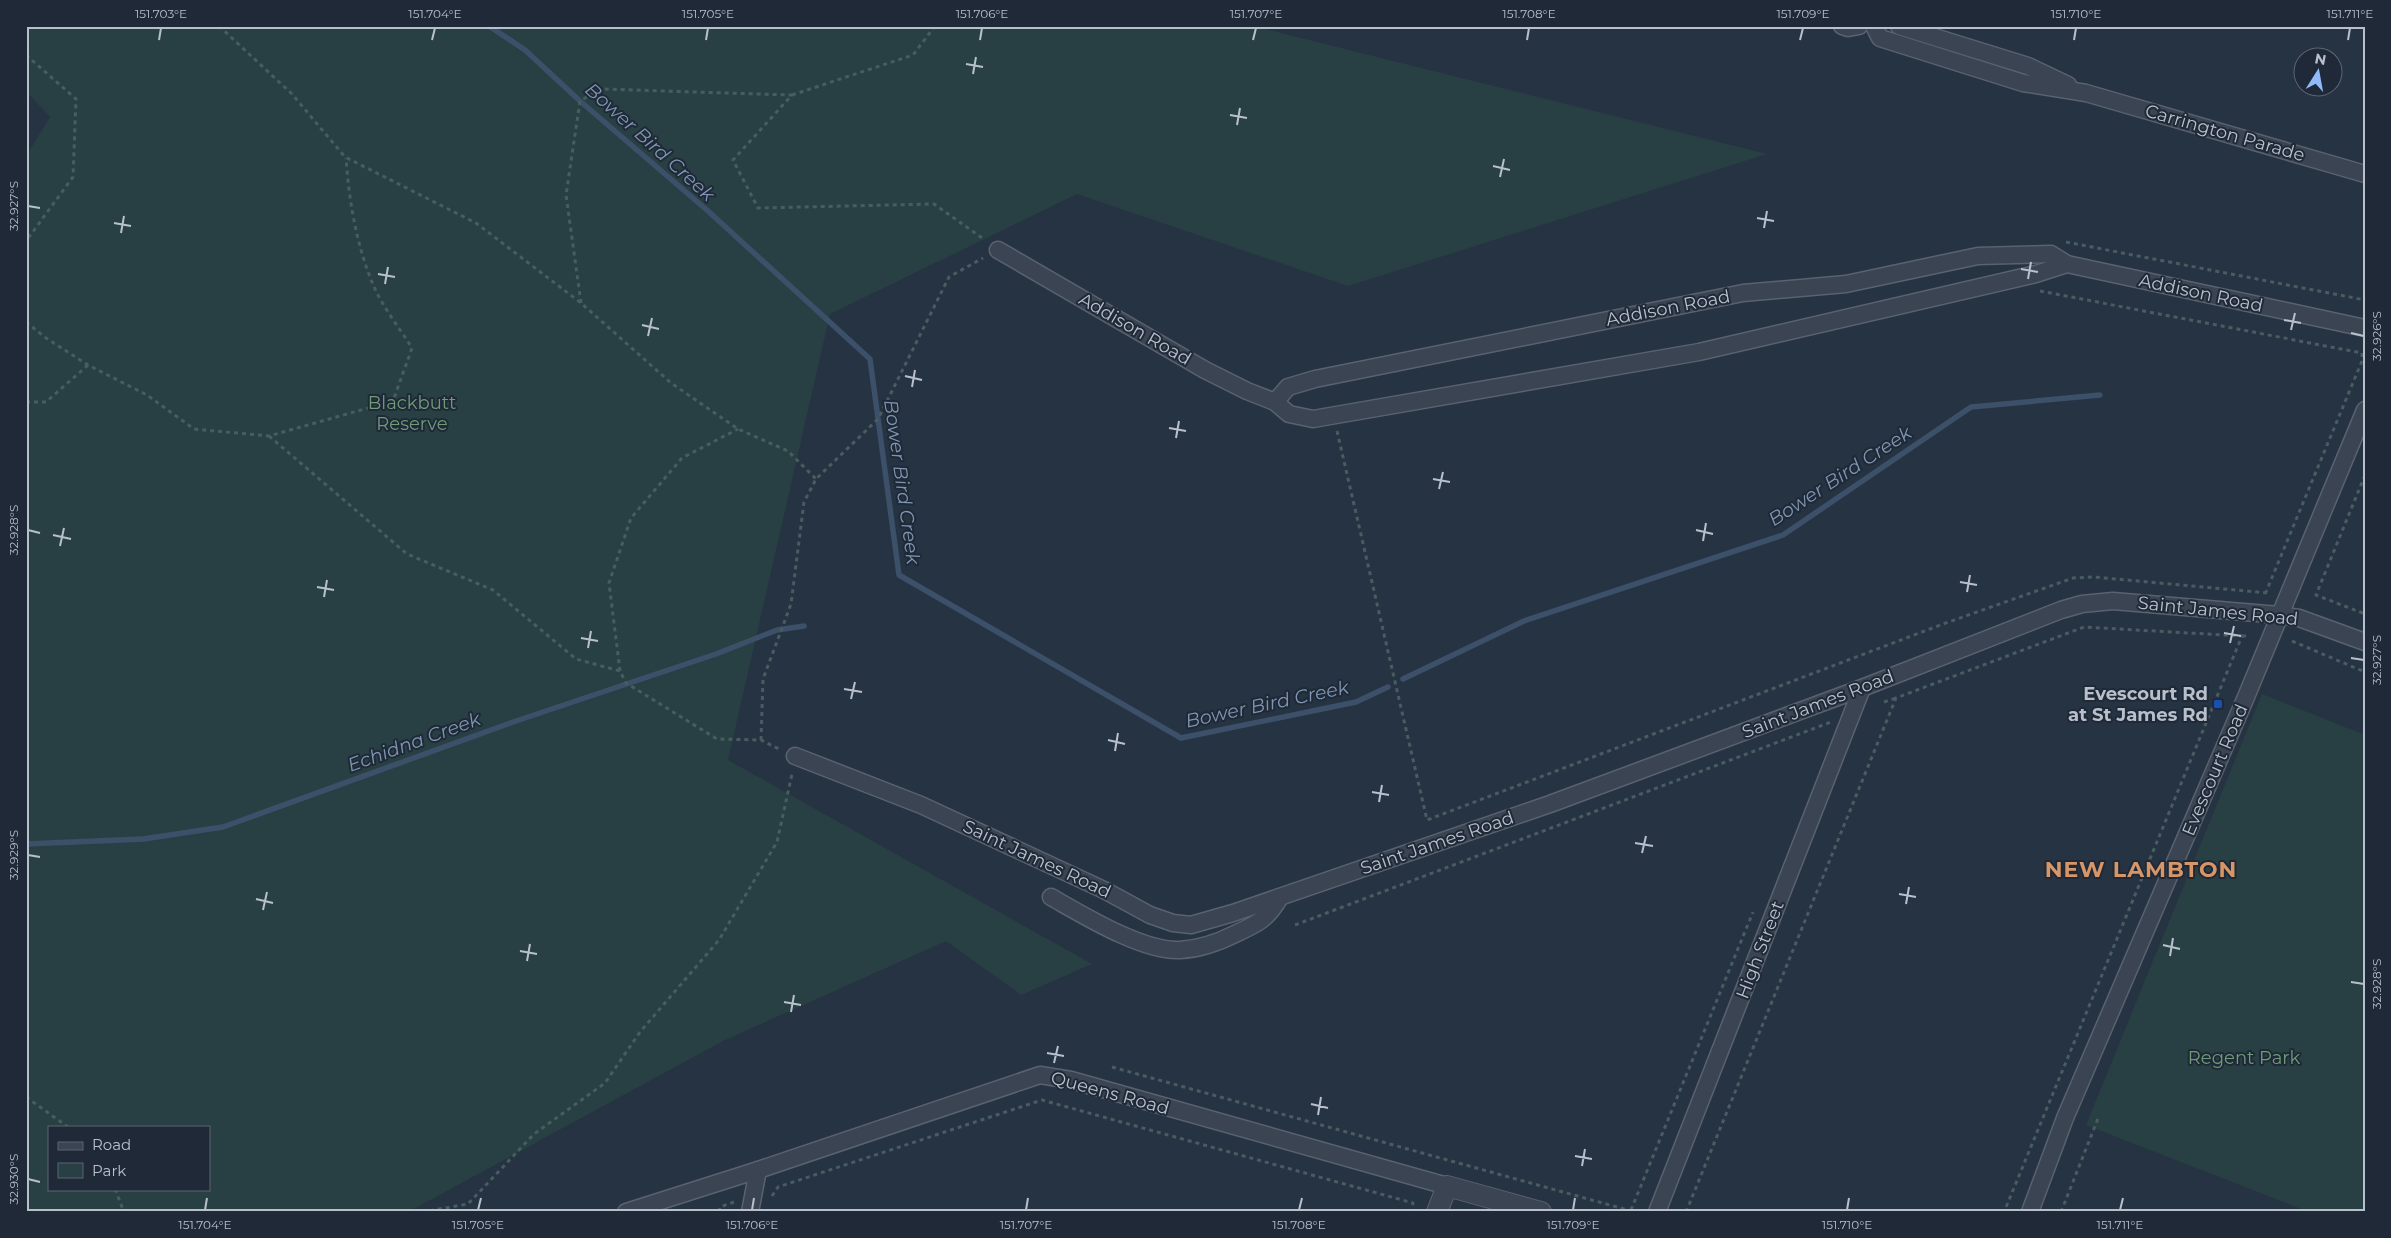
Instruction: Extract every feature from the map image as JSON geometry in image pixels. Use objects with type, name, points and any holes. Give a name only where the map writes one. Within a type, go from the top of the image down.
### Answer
[{"type":"street","points":[[1842,26],[1848,28],[1859,26]]},
{"type":"street","name":"Carrington Parade","points":[[1874,26],[1880,38],[2023,83],[2086,93],[2365,174]]},
{"type":"street","name":"Carrington Parade","points":[[1899,26],[2028,66],[2086,93]]},
{"type":"street","name":"Addison Road","points":[[998,250],[1205,370],[1247,391],[1275,402],[1289,414],[1313,419],[1699,352],[2036,274],[2067,264]]},
{"type":"street","name":"Addison Road","points":[[1275,402],[1288,387],[1314,379],[1743,293],[1846,284],[1978,256],[2051,254],[2067,264],[2365,328]]},
{"type":"street","name":"Evescourt Road","points":[[2030,1212],[2065,1118],[2246,697],[2365,410]]},
{"type":"street","name":"Saint James Road","points":[[795,756],[921,805],[1104,890],[1150,915],[1173,923],[1191,925],[1280,897],[1550,804],[1862,688],[2061,610],[2082,604],[2113,600],[2279,615],[2299,618],[2365,642]]},
{"type":"street","name":"High Street","points":[[1658,1212],[1862,688]]},
{"type":"street","name":"Saint James Road","points":[[1051,897],[1077,912],[1150,946],[1178,950],[1202,947],[1225,939],[1262,921],[1274,910],[1280,897]]},
{"type":"street","name":"Queens Road","points":[[626,1212],[758,1170],[1040,1075],[1071,1080],[1542,1212]]},
{"type":"street","points":[[750,1212],[758,1170]]},
{"type":"street","points":[[1437,1212],[1448,1186]]},
{"type":"path","points":[[218,26],[292,94],[346,157],[476,223],[580,303],[672,383],[738,429],[788,451],[816,479]]},
{"type":"path","points":[[580,303],[566,195],[580,101],[601,88],[792,95],[913,55],[935,26]]},
{"type":"path","points":[[26,55],[76,98],[73,177],[26,241]]},
{"type":"path","points":[[761,740],[763,679],[791,604],[804,502],[816,479],[878,419],[949,277],[998,250],[934,204],[758,208],[733,160],[792,95]]},
{"type":"path","points":[[26,322],[46,338],[88,365],[147,395],[194,429],[269,436],[393,401],[412,348],[372,283],[357,236],[348,190],[346,157]]},
{"type":"path","points":[[1334,415],[1427,820],[1934,628],[2073,578],[2094,577],[2267,592],[2362,361],[2361,349],[2033,290]]},
{"type":"path","points":[[26,402],[46,402],[88,365]]},
{"type":"path","points":[[422,1212],[468,1204],[534,1134],[605,1082],[640,1032],[719,940],[778,842],[795,756],[761,740],[717,739],[626,683],[620,671],[609,583],[630,518],[682,458],[738,429]]},
{"type":"path","points":[[269,436],[406,554],[493,590],[576,659],[620,671]]},
{"type":"path","points":[[2365,475],[2314,596],[2365,614]]},
{"type":"path","points":[[1884,702],[2084,627],[2248,636]]},
{"type":"path","points":[[2004,1212],[2242,636]]},
{"type":"path","points":[[2292,642],[2365,672]]},
{"type":"path","points":[[1686,1212],[1896,698]]},
{"type":"path","points":[[1295,925],[1832,722],[1828,731]]},
{"type":"path","points":[[1631,1210],[1756,906]]},
{"type":"path","points":[[1112,1067],[1635,1212]]},
{"type":"path","points":[[26,1097],[67,1126]]},
{"type":"path","points":[[772,1196],[778,1187],[1042,1100],[1413,1203],[1411,1212]]},
{"type":"path","points":[[2061,1212],[2099,1116]]},
{"type":"path","points":[[115,1190],[124,1212]]},
{"type":"path","points":[[719,1212],[720,1207],[734,1202]]},
{"type":"green space","name":"Blackbutt Reserve","points":[[26,26],[1253,26],[1767,154],[1348,286],[1077,194],[830,314],[728,760],[1092,964],[1021,995],[946,941],[723,1041],[408,1212],[26,1212],[26,156],[50,117],[26,91]]},
{"type":"green space","name":"Regent Park","points":[[2262,694],[2365,735],[2365,1212],[2309,1212],[2086,1125]]},
{"type":"waterway","name":"Bower Bird Creek","points":[[489,26],[525,50],[580,101],[708,211],[870,359],[899,575],[1181,738],[1356,702],[1388,687]]},
{"type":"waterway","name":"Bower Bird Creek","points":[[1403,679],[1524,621],[1783,535],[1971,407],[2100,395]]},
{"type":"waterway","name":"Echidna Creek","points":[[26,844],[143,839],[223,827],[513,722],[716,654],[777,630],[804,626]]},
{"type":"place","name":"Evescourt Rd at St James Rd","points":[[2218,704]]},
{"type":"district","name":"NEW LAMBTON","points":[[2141,869]]}]
